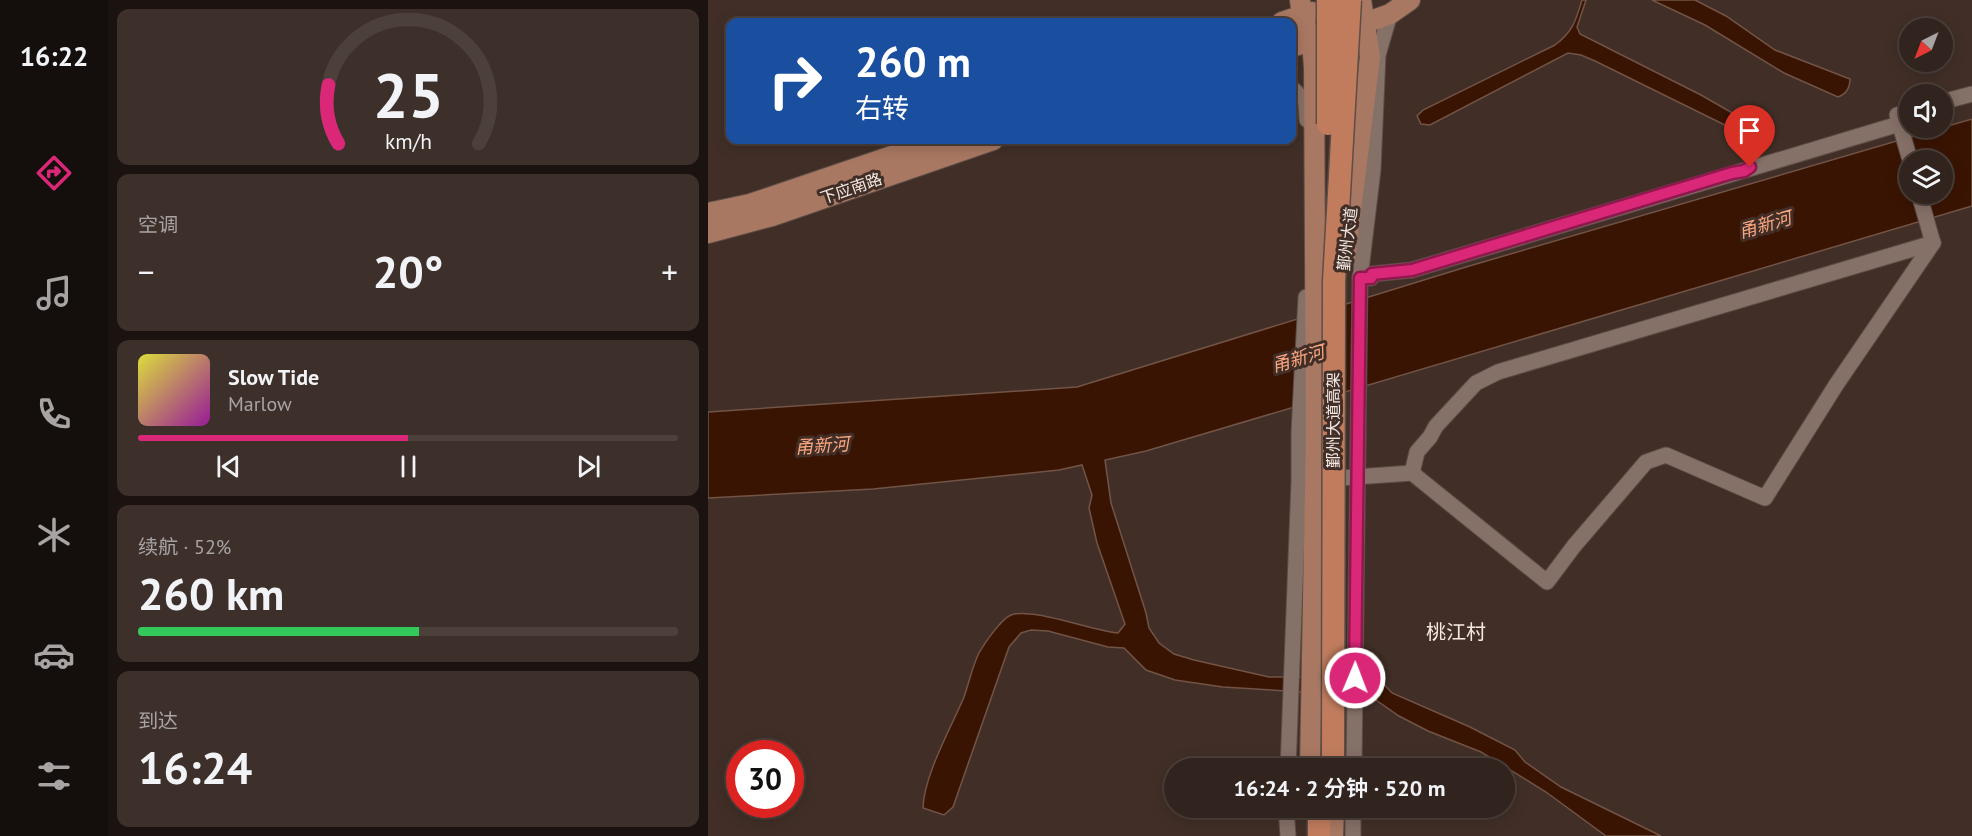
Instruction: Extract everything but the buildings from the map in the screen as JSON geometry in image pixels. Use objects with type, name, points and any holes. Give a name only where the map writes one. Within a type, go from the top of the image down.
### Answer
[{"type":"highway","name":"鄞州大道高架","points":[[1320,758],[1329,102],[1328,0]]},
{"type":"highway","name":"鄞州大道高架","points":[[1334,758],[1334,281],[1349,0]]},
{"type":"highway","points":[[1319,818],[1319,836]]},
{"type":"highway","points":[[1333,818],[1333,836]]},
{"type":"main road","points":[[1287,18],[1301,8],[1349,0]]},
{"type":"main road","name":"鄞州大道","points":[[1335,758],[1349,477],[1351,279],[1370,57],[1361,0]]},
{"type":"main road","points":[[1296,46],[1390,14],[1410,0]]},
{"type":"main road","name":"鄞州大道","points":[[1301,8],[1312,41],[1314,68],[1308,433],[1310,758]]},
{"type":"main road","name":"下应南路","points":[[708,213],[750,204],[927,144]]},
{"type":"main road","name":"下应南路","points":[[708,233],[772,216],[981,144]]},
{"type":"main road","points":[[1309,836],[1310,818]]},
{"type":"street","name":"鄞州大道","points":[[1351,279],[1373,170],[1378,55],[1390,14]]},
{"type":"street","name":"鄞州大道","points":[[1296,92],[1306,102],[1311,300]]},
{"type":"street","points":[[1953,99],[1972,94]]},
{"type":"street","points":[[1351,279],[1371,278],[1372,274],[1412,270],[1899,118]]},
{"type":"street","points":[[1922,204],[1933,243]]},
{"type":"street","points":[[1349,477],[1412,473],[1547,582],[1574,546],[1646,462],[1665,455],[1765,498],[1836,385],[1933,243]]},
{"type":"street","points":[[1412,473],[1417,452],[1436,426],[1476,383],[1498,372],[1933,243]]},
{"type":"street","name":"鄞州大道","points":[[1288,758],[1299,493],[1308,433]]},
{"type":"street","name":"鄞州大道","points":[[1349,477],[1354,758]]},
{"type":"street","points":[[1287,818],[1288,836]]},
{"type":"street","points":[[1353,818],[1353,836]]},
{"type":"water","points":[[1582,0],[1586,0],[1577,27],[1580,34],[1701,95],[1743,119],[1745,125],[1743,130],[1733,129],[1595,61],[1568,53],[1430,125],[1421,124],[1417,116],[1423,110],[1555,45],[1573,25]]},
{"type":"water","points":[[1652,0],[1695,0],[1726,16],[1775,50],[1850,79],[1848,88],[1838,97],[1784,73],[1705,25]]},
{"type":"water","name":"甬新河","points":[[1972,119],[1972,206],[1146,451],[1105,460],[1111,503],[1149,628],[1159,643],[1174,654],[1269,677],[1373,677],[1381,681],[1392,693],[1470,727],[1515,750],[1525,762],[1561,787],[1661,836],[1606,836],[1546,792],[1515,773],[1515,758],[1491,758],[1428,731],[1399,716],[1370,696],[1223,687],[1175,680],[1146,670],[1124,648],[1108,647],[1048,631],[1031,630],[1021,633],[1009,647],[953,807],[944,815],[923,808],[933,767],[964,697],[977,658],[1002,621],[1011,615],[1033,614],[1118,633],[1125,624],[1097,543],[1089,508],[1092,495],[1082,465],[1059,470],[873,489],[708,498],[708,412],[1077,387],[1466,267],[1907,138],[1953,138],[1953,125]]},
{"type":"district","name":"桃江村","points":[[1456,632]]},
{"type":"route","points":[[1355,678],[1360,278],[1371,278],[1372,274],[1412,270],[1744,171],[1750,167]]}]
